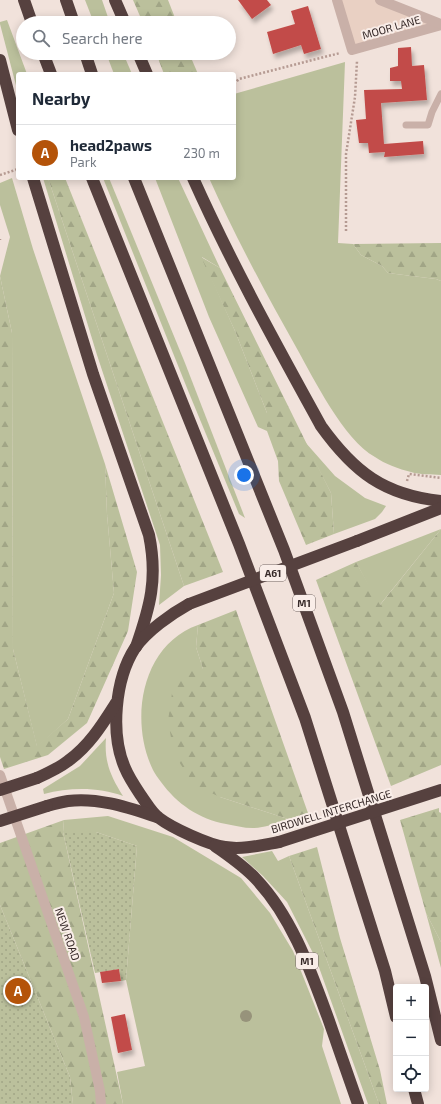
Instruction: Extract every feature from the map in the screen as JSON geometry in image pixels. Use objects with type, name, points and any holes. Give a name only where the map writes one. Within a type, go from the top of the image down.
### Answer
[{"type":"highway","points":[[24,0],[30,16]]},
{"type":"highway","points":[[66,0],[72,16]]},
{"type":"highway","points":[[115,0],[121,16]]},
{"type":"highway","points":[[0,60],[16,122]]},
{"type":"highway","points":[[46,60],[50,72]]},
{"type":"highway","points":[[87,60],[91,72]]},
{"type":"highway","points":[[141,60],[146,72]]},
{"type":"highway","points":[[34,180],[93,374],[149,535],[153,555],[152,588],[145,622],[136,648]]},
{"type":"highway","points":[[93,180],[239,544],[305,718],[384,971],[393,1006]]},
{"type":"highway","name":"M1","points":[[135,180],[284,550],[343,712],[425,976],[441,1040]]},
{"type":"highway","points":[[194,180],[210,217],[241,278],[320,426],[336,448],[376,482],[403,493],[424,499],[441,501]]},
{"type":"highway","name":"BIRDWELL INTERCHANGE","points":[[441,508],[189,604],[166,618],[136,648],[123,675],[117,702],[117,733],[124,767],[138,790],[158,818],[214,845],[227,848],[240,848],[279,842],[441,790]]},
{"type":"highway","name":"A61","points":[[0,790],[37,778],[68,761],[92,739],[117,702]]},
{"type":"highway","name":"A61","points":[[0,821],[47,806],[68,801],[85,800],[123,806],[158,818]]},
{"type":"highway","name":"M1","points":[[214,845],[256,879],[274,902],[298,941],[312,973],[358,1104]]},
{"type":"highway","points":[[415,1092],[418,1104]]},
{"type":"street","name":"MOOR LANE","points":[[337,0],[354,49],[441,25]]},
{"type":"street","name":"MOOR LANE","points":[[380,0],[441,25]]},
{"type":"street","name":"NEW ROAD","points":[[0,775],[84,1017],[100,1091],[101,1104]]},
{"type":"lane","points":[[406,125],[428,125],[432,112],[441,94]]},
{"type":"path","points":[[236,82],[239,80],[354,49],[358,70],[346,154],[346,231]]},
{"type":"path","points":[[0,175],[16,169]]},
{"type":"path","points":[[403,493],[409,474],[441,478]]},
{"type":"green space","points":[[85,0],[102,0],[108,16],[91,16]]},
{"type":"green space","points":[[133,0],[168,0],[174,16],[140,16]]},
{"type":"green space","points":[[7,20],[16,44],[16,60],[22,60],[26,72],[16,72],[16,85],[0,24],[0,22]]},
{"type":"green space","points":[[109,60],[126,60],[131,72],[113,72]]},
{"type":"green space","points":[[159,60],[192,60],[197,72],[163,72]]},
{"type":"green space","points":[[345,62],[338,243],[353,244],[361,255],[382,266],[388,273],[436,279],[441,281],[441,475],[414,473],[397,468],[375,457],[352,437],[320,391],[262,285],[210,180],[236,180],[236,93]]},
{"type":"green space","points":[[12,178],[33,249],[105,464],[107,514],[114,593],[68,719],[37,747],[13,649],[12,333],[0,276],[10,237],[0,205],[0,183]]},
{"type":"green space","points":[[44,180],[49,180],[184,586],[159,605],[161,575],[160,545],[97,355]]},
{"type":"green space","points":[[49,180],[66,180],[223,572],[184,586]]},
{"type":"green space","points":[[104,180],[110,180],[185,363],[245,518],[239,514]]},
{"type":"green space","points":[[156,180],[179,180],[220,268],[202,257],[235,331],[267,413],[267,431],[258,427],[209,317]]},
{"type":"green space","points":[[441,243],[441,281],[436,279],[388,273],[382,266],[361,255],[353,244]]},
{"type":"green space","points":[[201,257],[220,268],[331,493],[334,534],[306,545],[279,481],[278,461],[267,431],[267,413],[235,331]]},
{"type":"green space","points":[[0,276],[12,333],[13,649],[37,746],[68,719],[114,593],[107,514],[105,464],[137,572],[128,631],[87,723],[48,755],[4,769],[0,757]]},
{"type":"green space","points":[[305,442],[335,476],[365,498],[386,506],[375,519],[334,534],[331,493]]},
{"type":"green space","points":[[441,529],[379,606],[356,562]]},
{"type":"green space","points":[[441,529],[441,765],[391,786],[316,580],[356,562],[380,605]]},
{"type":"green space","points":[[236,610],[308,813],[288,819],[220,797],[194,785],[174,754],[168,721],[172,693],[186,670],[203,669],[196,647],[198,625]]},
{"type":"green space","points":[[198,625],[196,647],[203,669],[220,797],[288,819],[257,828],[216,822],[181,804],[167,790],[153,770],[146,751],[142,729],[142,708],[145,687],[152,667],[164,649],[179,635]]},
{"type":"green space","points":[[106,738],[106,755],[109,769],[123,796],[104,791],[84,789],[64,790],[44,794],[43,789],[80,766]]},
{"type":"green space","points":[[439,808],[439,812],[441,813],[441,942],[426,913],[400,820]]},
{"type":"green space","points":[[108,816],[173,837],[241,878],[270,913],[293,951],[324,1029],[322,1046],[341,1104],[123,1104],[117,1072],[145,1066],[126,980],[137,846],[96,832],[63,832],[64,820]]},
{"type":"green space","points":[[64,820],[63,832],[123,1104],[73,1104],[70,1077],[0,905],[0,843]]},
{"type":"green space","points":[[63,832],[96,832],[137,846],[126,980],[121,981],[119,969],[95,973]]},
{"type":"green space","points":[[317,847],[340,938],[380,1070],[387,1104],[379,1104],[289,856]]},
{"type":"green space","points":[[272,851],[278,861],[289,856],[379,1104],[368,1104],[316,959],[287,902],[263,876],[242,857]]},
{"type":"green space","points":[[0,905],[70,1077],[73,1104],[0,1104]]},
{"type":"green space","points":[[426,913],[441,942],[441,968]]},
{"type":"shaded area","points":[[337,0],[380,0],[441,24],[357,49]]},
{"type":"building","points":[[238,0],[267,0],[271,5],[252,19]]},
{"type":"building","points":[[308,6],[321,49],[304,54],[301,45],[273,54],[267,32],[295,24],[291,11]]},
{"type":"building","points":[[411,47],[412,66],[424,65],[427,100],[381,103],[384,144],[423,141],[424,154],[384,157],[385,152],[369,153],[368,143],[359,143],[356,120],[366,119],[364,90],[402,89],[401,81],[390,81],[390,68],[398,66],[398,48]]},
{"type":"building","points":[[119,969],[121,981],[102,983],[100,972]]},
{"type":"building","points":[[125,1014],[132,1050],[118,1053],[111,1017]]},
{"type":"place","name":"head2paws","points":[[18,991]]}]
